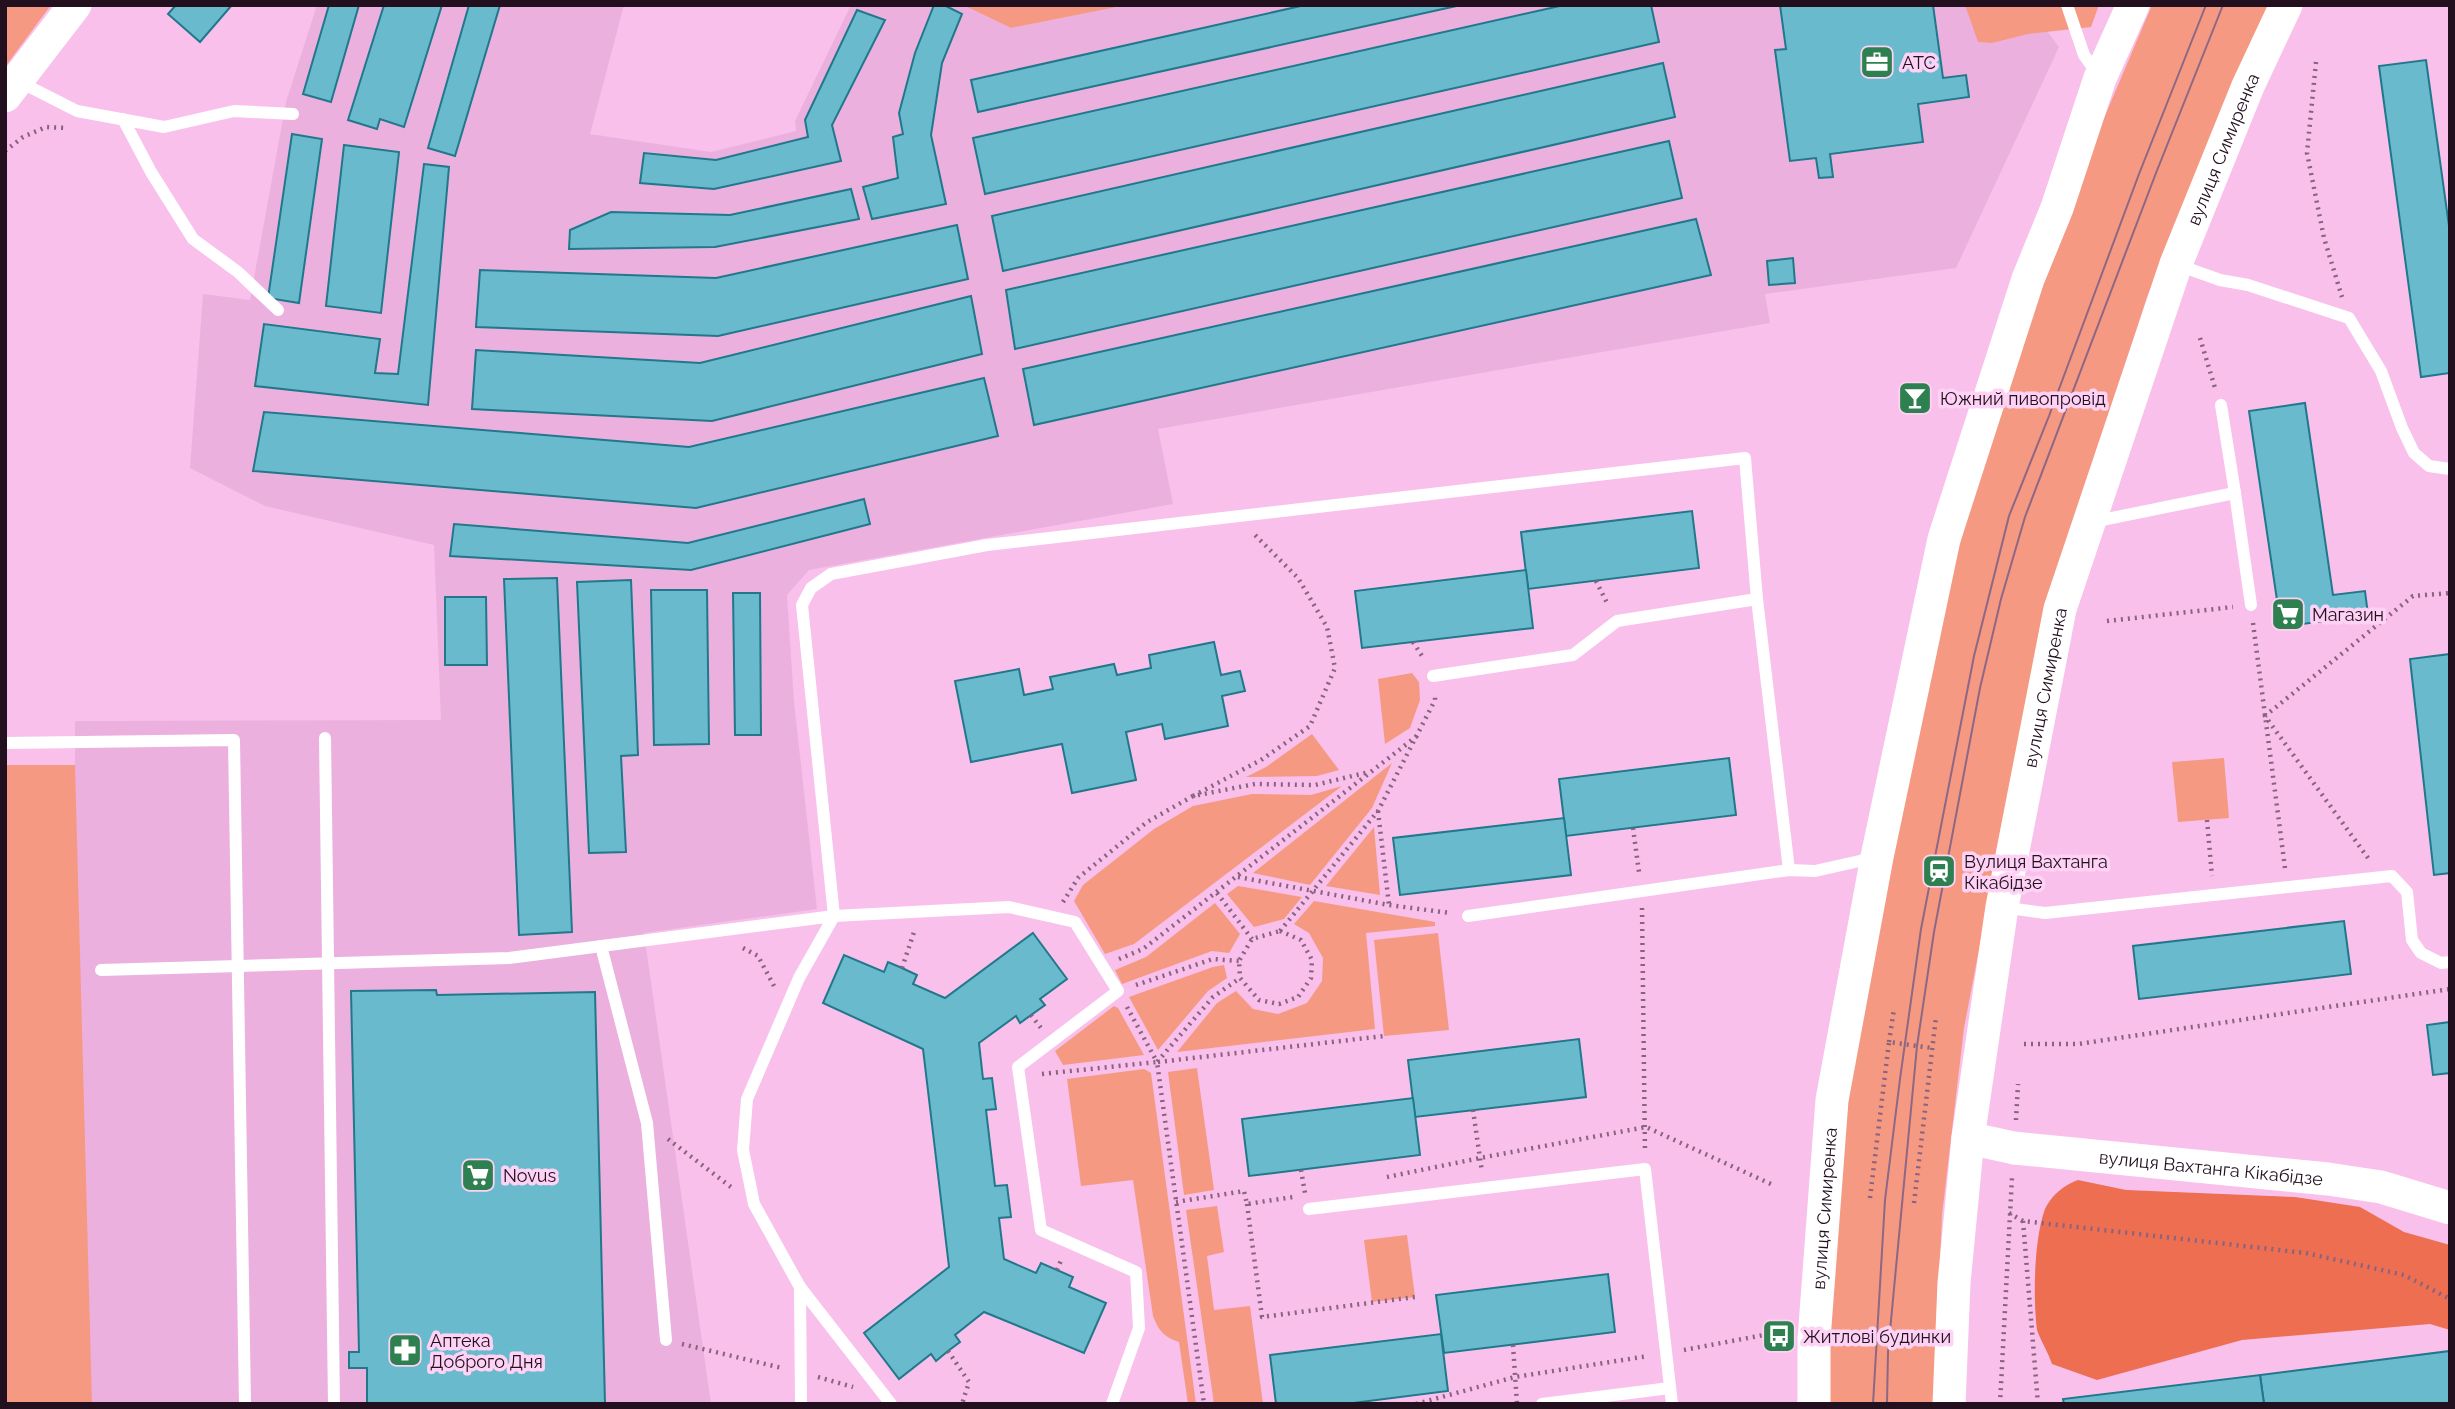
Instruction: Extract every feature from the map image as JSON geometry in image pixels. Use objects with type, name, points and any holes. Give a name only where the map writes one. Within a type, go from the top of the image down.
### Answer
[{"type":"street","points":[[12,88],[75,5]]},
{"type":"street","name":"вулиця Симиренка","points":[[1814,1404],[1814,1339],[1832,1100],[1877,857],[1944,539],[2028,279],[2057,208],[2100,78],[2133,5]]},
{"type":"street","name":"вулиця Симиренка","points":[[1949,1404],[1954,1283],[1968,1138],[2002,907],[2060,609],[2175,264],[2248,86],[2286,5]]},
{"type":"street","name":"вулиця Вахтанга Кікабідзе","points":[[1968,1138],[2014,1148],[2328,1179],[2381,1187],[2450,1209]]},
{"type":"lane","points":[[2067,5],[2084,55],[2100,78]]},
{"type":"lane","points":[[12,88],[77,111],[164,127],[234,111],[293,114]]},
{"type":"lane","points":[[123,119],[151,172],[193,239],[238,272],[278,310]]},
{"type":"lane","points":[[2175,264],[2349,318],[2381,371],[2414,453],[2429,466],[2450,470]]},
{"type":"lane","points":[[2221,405],[2251,605]]},
{"type":"lane","points":[[888,1400],[800,1287],[754,1204],[743,1150],[747,1099],[799,978],[834,916],[802,606],[811,589],[831,574],[987,545],[1745,458],[1757,599],[1789,870]]},
{"type":"lane","points":[[2089,523],[2235,493]]},
{"type":"lane","points":[[1433,676],[1573,655],[1617,621],[1757,599]]},
{"type":"lane","points":[[325,738],[334,1404]]},
{"type":"lane","points":[[5,743],[234,740],[245,1404]]},
{"type":"lane","points":[[1468,916],[1789,870],[1815,871],[1877,857]]},
{"type":"lane","points":[[2002,907],[2045,913],[2392,876],[2407,892],[2412,940],[2421,953],[2441,963],[2450,962]]},
{"type":"lane","points":[[101,970],[509,958],[834,916],[921,911],[1009,907],[1075,922],[1118,991],[1018,1067],[1018,1077],[1041,1230],[1136,1272],[1139,1328],[1112,1404]]},
{"type":"lane","points":[[601,946],[647,1123],[666,1340]]},
{"type":"lane","points":[[1308,1209],[1645,1169],[1672,1404]]},
{"type":"lane","points":[[800,1287],[801,1404]]},
{"type":"lane","points":[[1542,1404],[1670,1388]]},
{"type":"path","points":[[2316,62],[2307,153],[2325,238],[2349,318]]},
{"type":"path","points":[[5,151],[23,137],[46,127],[66,130],[77,111]]},
{"type":"path","points":[[2200,338],[2221,405]]},
{"type":"path","points":[[1053,917],[1077,878],[1147,822],[1261,760],[1310,726],[1335,668],[1327,627],[1298,578],[1237,516]]},
{"type":"path","points":[[1596,581],[1617,621]]},
{"type":"path","points":[[2265,716],[2413,596],[2450,593]]},
{"type":"path","points":[[2107,621],[2251,605],[2288,886]]},
{"type":"path","points":[[1280,931],[1301,940],[1312,960],[1311,978],[1298,997],[1279,1004],[1259,1000],[1240,978],[1239,961],[1252,939],[1280,931],[1378,811],[1435,700],[1433,676]]},
{"type":"path","points":[[2265,716],[2381,876]]},
{"type":"path","points":[[1102,966],[1143,950],[1417,736]]},
{"type":"path","points":[[1194,796],[1255,784],[1315,785],[1373,771]]},
{"type":"path","points":[[1378,811],[1389,905]]},
{"type":"path","points":[[2207,820],[2213,895]]},
{"type":"path","points":[[1633,828],[1642,891],[1645,1169]]},
{"type":"path","points":[[1237,877],[1389,905],[1468,916]]},
{"type":"path","points":[[1217,893],[1252,939]]},
{"type":"path","points":[[902,968],[921,911]]},
{"type":"path","points":[[713,932],[758,956],[774,988]]},
{"type":"path","points":[[1204,1404],[1157,1062],[1118,991],[1213,959],[1239,961]]},
{"type":"path","points":[[1157,1062],[1213,997],[1240,978]]},
{"type":"path","points":[[2024,1044],[2078,1044],[2450,989]]},
{"type":"path","points":[[1870,1198],[1894,1009]]},
{"type":"path","points":[[1914,1203],[1936,1017]]},
{"type":"path","points":[[1018,1077],[1384,1036]]},
{"type":"path","points":[[1889,1042],[1931,1048]]},
{"type":"path","points":[[1473,1110],[1485,1189]]},
{"type":"path","points":[[647,1123],[754,1204]]},
{"type":"path","points":[[1176,1202],[1244,1191],[1262,1317],[1415,1297]]},
{"type":"path","points":[[1247,1204],[1305,1195]]},
{"type":"path","points":[[2000,1404],[2009,1213],[2023,1221],[2306,1253],[2404,1275],[2450,1299]]},
{"type":"path","points":[[2023,1221],[2038,1404]]},
{"type":"path","points":[[1416,1404],[1516,1377],[1769,1334]]},
{"type":"path","points":[[666,1340],[801,1372],[888,1400]]},
{"type":"path","points":[[1513,1345],[1517,1404]]},
{"type":"path","points":[[948,1351],[969,1382],[962,1404]]},
{"type":"shaded area","points":[[5,5],[51,5],[5,67]]},
{"type":"shaded area","points":[[317,5],[624,5],[590,134],[711,152],[796,131],[795,121],[851,5],[963,5],[1011,28],[1127,5],[2028,5],[2059,47],[1956,268],[1765,294],[1770,323],[1158,429],[1173,504],[809,570],[787,595],[794,702],[817,909],[644,933],[711,1404],[5,1404],[5,765],[75,765],[75,721],[441,720],[434,545],[265,506],[190,468],[203,294],[250,300],[286,102]]},
{"type":"shaded area","points":[[963,5],[1127,5],[1011,28]]},
{"type":"shaded area","points":[[1965,5],[2099,5],[2091,27],[2028,34],[1992,43],[1978,42]]},
{"type":"shaded area","points":[[2152,5],[2268,5],[2147,297],[2041,626],[1964,1028],[1942,1215],[1934,1404],[1827,1404],[1837,1208],[1854,1047],[1949,582],[2014,357],[2096,137]]},
{"type":"shaded area","points":[[1412,673],[1419,682],[1420,700],[1410,728],[1385,744],[1378,679]]},
{"type":"shaded area","points":[[1312,734],[1339,770],[1317,776],[1246,777],[1266,767]]},
{"type":"shaded area","points":[[2224,758],[2229,818],[2178,822],[2172,762]]},
{"type":"shaded area","points":[[1392,763],[1372,808],[1310,885],[1253,873]]},
{"type":"shaded area","points":[[5,765],[75,765],[92,1404],[5,1404]]},
{"type":"shaded area","points":[[1342,786],[1134,944],[1105,954],[1074,901],[1083,885],[1154,829],[1193,806],[1252,794],[1311,795]]},
{"type":"shaded area","points":[[1374,827],[1380,895],[1326,886]]},
{"type":"shaded area","points":[[1238,886],[1302,897],[1284,919],[1254,927],[1227,894]]},
{"type":"shaded area","points":[[1314,901],[1435,922],[1435,926],[1366,933],[1375,1029],[1177,1052],[1217,1003],[1236,991],[1253,1009],[1278,1014],[1307,1003],[1322,981],[1323,958],[1309,933],[1294,924]]},
{"type":"shaded area","points":[[1215,903],[1240,934],[1229,953],[1212,951],[1122,984],[1115,970],[1146,957]]},
{"type":"shaded area","points":[[1438,933],[1449,1030],[1384,1036],[1374,940]]},
{"type":"shaded area","points":[[1224,965],[1227,978],[1208,991],[1158,1050],[1129,997]]},
{"type":"shaded area","points":[[1114,1006],[1118,1008],[1144,1055],[1063,1065],[1055,1051]]},
{"type":"shaded area","points":[[1197,1068],[1214,1190],[1184,1195],[1168,1072]]},
{"type":"shaded area","points":[[1144,1069],[1151,1073],[1196,1404],[1188,1404],[1179,1342],[1163,1333],[1153,1316],[1133,1180],[1081,1186],[1067,1079]]},
{"type":"shaded area","points":[[2078,1180],[2126,1190],[2295,1197],[2360,1207],[2404,1232],[2450,1245],[2450,1330],[2430,1324],[2242,1340],[2097,1380],[2052,1364],[2037,1330],[2035,1287],[2038,1239],[2049,1201],[2062,1188]]},
{"type":"shaded area","points":[[1217,1206],[1224,1252],[1207,1256],[1214,1310],[1250,1306],[1263,1404],[1214,1404],[1186,1210]]},
{"type":"shaded area","points":[[1407,1235],[1415,1297],[1372,1302],[1364,1240]]},
{"type":"building","points":[[176,5],[232,5],[200,42],[168,14]]},
{"type":"building","points":[[329,5],[359,5],[331,102],[303,94]]},
{"type":"building","points":[[384,5],[442,5],[404,127],[380,119],[377,129],[348,120]]},
{"type":"building","points":[[469,5],[500,5],[455,156],[428,148]]},
{"type":"building","points":[[934,5],[944,5],[962,14],[942,63],[931,135],[946,204],[872,219],[863,187],[898,178],[893,137],[903,134],[899,113],[915,53]]},
{"type":"building","points":[[1305,5],[1461,5],[978,112],[971,80]]},
{"type":"building","points":[[1564,5],[1651,5],[1659,42],[985,194],[973,138]]},
{"type":"building","points":[[1780,5],[1933,5],[1943,78],[1966,75],[1969,97],[1918,104],[1923,142],[1830,154],[1833,177],[1819,178],[1816,158],[1790,161],[1775,50],[1786,49]]},
{"type":"building","points":[[857,10],[885,20],[832,125],[841,161],[714,189],[640,183],[644,153],[716,160],[808,137],[805,120]]},
{"type":"building","points":[[2426,60],[2450,233],[2450,373],[2421,377],[2379,66]]},
{"type":"building","points":[[1663,63],[1675,117],[1003,271],[992,216]]},
{"type":"building","points":[[292,134],[322,139],[299,303],[268,298]]},
{"type":"building","points":[[1669,141],[1682,198],[1015,349],[1006,290]]},
{"type":"building","points":[[344,145],[399,152],[381,313],[326,306]]},
{"type":"building","points":[[424,164],[449,167],[428,405],[255,386],[264,324],[380,339],[375,373],[398,374]]},
{"type":"building","points":[[851,189],[859,219],[715,247],[569,249],[570,230],[611,212],[730,215]]},
{"type":"building","points":[[1696,219],[1711,275],[1034,425],[1023,369]]},
{"type":"building","points":[[957,225],[968,279],[718,336],[476,327],[480,270],[716,278]]},
{"type":"building","points":[[1793,258],[1795,283],[1769,285],[1767,261]]},
{"type":"building","points":[[971,296],[982,354],[712,421],[472,409],[476,350],[700,363]]},
{"type":"building","points":[[984,378],[998,436],[696,508],[253,471],[264,412],[689,447]]},
{"type":"building","points":[[2305,403],[2333,595],[2365,591],[2368,615],[2281,627],[2249,411]]},
{"type":"building","points":[[864,499],[870,524],[691,570],[450,556],[454,524],[688,543]]},
{"type":"building","points":[[1692,511],[1699,568],[1528,589],[1521,532]]},
{"type":"building","points":[[1526,570],[1533,628],[1362,648],[1355,591]]},
{"type":"building","points":[[557,578],[572,932],[519,935],[504,579]]},
{"type":"building","points":[[631,580],[638,755],[621,756],[626,852],[589,853],[577,582]]},
{"type":"building","points":[[651,590],[707,590],[709,744],[654,745]]},
{"type":"building","points":[[733,593],[760,593],[761,735],[735,735]]},
{"type":"building","points":[[445,597],[486,597],[487,665],[445,665]]},
{"type":"building","points":[[1214,642],[1221,675],[1240,671],[1245,691],[1222,696],[1228,726],[1165,739],[1162,724],[1126,732],[1136,780],[1072,793],[1062,744],[971,762],[955,681],[1019,669],[1024,695],[1053,689],[1050,677],[1114,664],[1117,675],[1151,668],[1149,655]]},
{"type":"building","points":[[2450,654],[2450,873],[2434,875],[2410,659]]},
{"type":"building","points":[[1729,758],[1736,815],[1566,836],[1559,779]]},
{"type":"building","points":[[1564,818],[1571,875],[1400,895],[1393,838]]},
{"type":"building","points":[[2344,921],[2351,974],[2139,999],[2133,946]]},
{"type":"building","points":[[1033,933],[1067,979],[1040,999],[1045,1005],[1020,1023],[1016,1016],[979,1043],[983,1079],[992,1078],[996,1109],[986,1110],[995,1186],[1007,1185],[1011,1217],[999,1218],[1004,1259],[1036,1273],[1041,1263],[1073,1277],[1069,1287],[1106,1303],[1084,1353],[984,1312],[955,1335],[960,1342],[936,1361],[931,1354],[899,1379],[864,1333],[949,1267],[923,1049],[823,1003],[844,955],[884,972],[888,962],[917,975],[913,984],[945,998]]},
{"type":"building","points":[[436,990],[437,995],[595,992],[605,1404],[367,1404],[367,1368],[349,1368],[349,1352],[359,1352],[351,991]]},
{"type":"building","points":[[2450,1022],[2450,1073],[2433,1075],[2427,1025]]},
{"type":"building","points":[[1579,1039],[1586,1097],[1415,1117],[1408,1060]]},
{"type":"building","points":[[1413,1098],[1420,1155],[1249,1176],[1242,1119]]},
{"type":"building","points":[[1608,1274],[1615,1332],[1444,1353],[1436,1295]]},
{"type":"building","points":[[1441,1334],[1448,1391],[1345,1404],[1276,1404],[1270,1355]]},
{"type":"building","points":[[2450,1351],[2450,1404],[2264,1404],[2260,1375]]},
{"type":"building","points":[[2260,1375],[2264,1404],[2064,1404],[2063,1399]]},
{"type":"tram line","points":[[1873,1404],[1885,1200],[1900,1079],[1921,929],[1974,656],[2009,516],[2206,5]]},
{"type":"tram line","points":[[1887,1404],[1888,1352],[1917,1046],[1934,932],[1980,688],[2001,599],[2025,517],[2223,5]]},
{"type":"place","name":"АТС","points":[[1877,62]]},
{"type":"place","name":"Южний пивопровід","points":[[1915,398]]},
{"type":"place","name":"Магазин","points":[[2288,614]]},
{"type":"place","name":"Вулиця Вахтанга Кікабідзе","points":[[1939,871]]},
{"type":"place","name":"Novus","points":[[478,1175]]},
{"type":"place","name":"Житлові будинки","points":[[1779,1336]]},
{"type":"place","name":"Аптека Доброго Дня","points":[[405,1350]]}]
